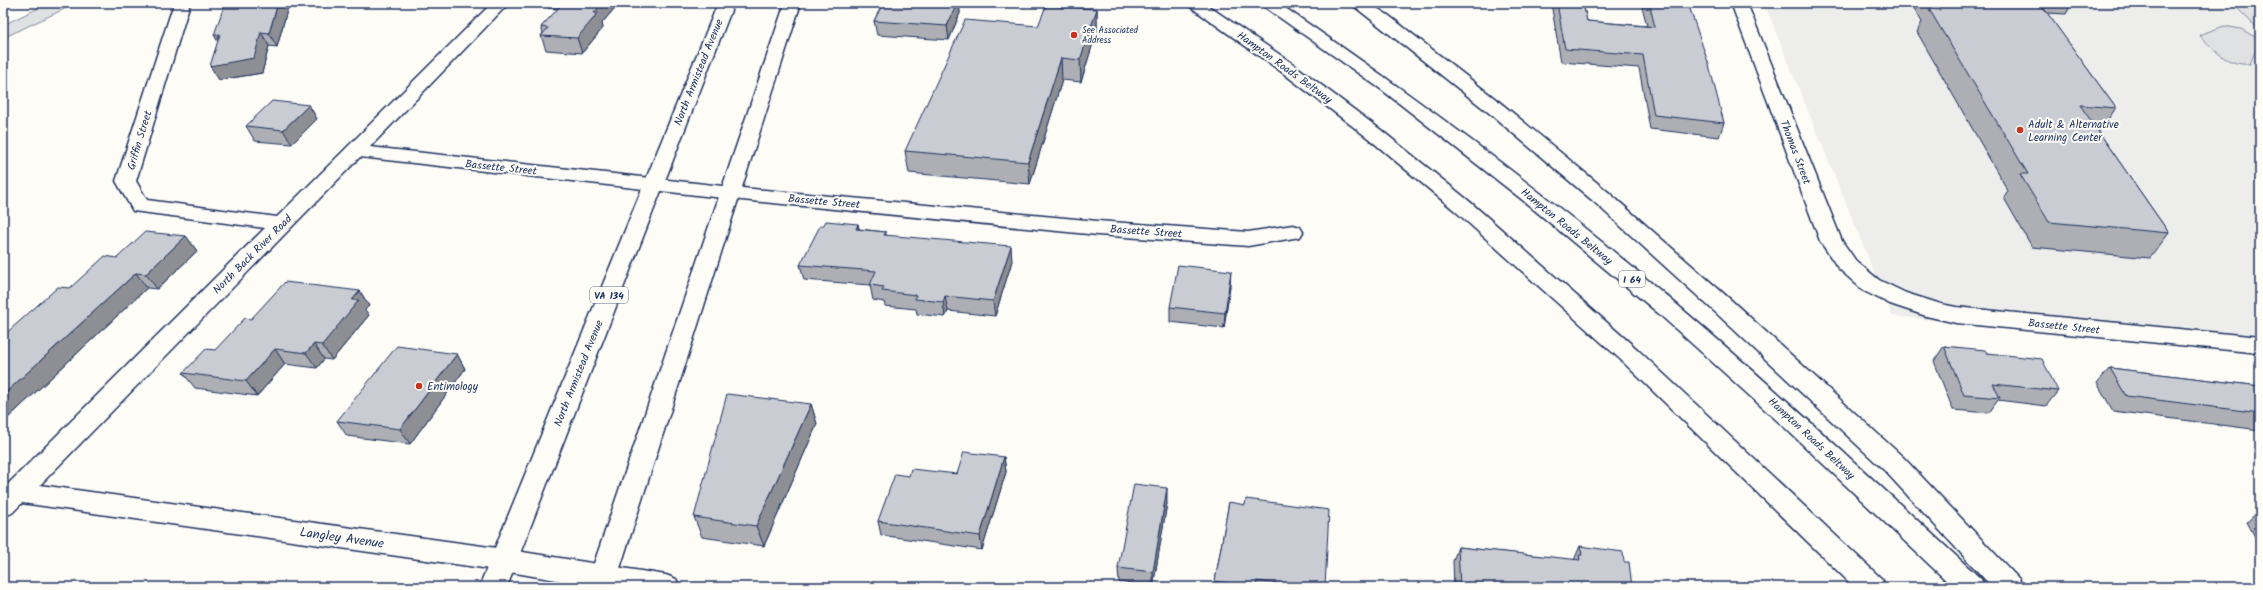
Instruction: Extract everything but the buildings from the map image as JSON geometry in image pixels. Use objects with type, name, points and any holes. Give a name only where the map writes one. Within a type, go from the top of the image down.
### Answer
[{"type":"main road","name":"Griffin Street","points":[[182,3],[126,181],[140,206],[283,224]]},
{"type":"main road","name":"North Back River Road","points":[[10,499],[501,3]]},
{"type":"main road","name":"North Armistead Avenue","points":[[493,587],[726,3]]},
{"type":"main road","points":[[602,582],[732,193],[793,3]]},
{"type":"main road","name":"Hampton Roads Beltway","points":[[1193,3],[1245,37],[1327,98],[1447,192],[1584,311],[1872,587]]},
{"type":"main road","name":"Hampton Roads Beltway","points":[[1267,3],[1388,86],[1527,193],[1666,307],[1792,419],[1971,587]]},
{"type":"main road","points":[[1358,3],[1382,19],[1495,108],[1600,196],[1711,295],[1894,464],[2009,587]]},
{"type":"main road","name":"Thomas Street","points":[[1739,3],[1831,240],[1847,266],[1872,288]]},
{"type":"main road","name":"Bassette Street","points":[[355,151],[732,193],[1098,228],[1248,239],[1293,232]]},
{"type":"main road","name":"Bassette Street","points":[[1872,288],[1912,306],[1956,315],[2260,345]]},
{"type":"main road","name":"Langley Avenue","points":[[10,499],[504,560],[602,582],[666,587]]},
{"type":"shaded area","points":[[49,3],[77,3],[3,38],[3,25]]},
{"type":"shaded area","points":[[1764,3],[2260,3],[2260,353],[1892,316]]},
{"type":"shaded area","points":[[2232,3],[2260,3],[2260,31]]},
{"type":"shaded area","points":[[2224,26],[2241,29],[2260,40],[2250,64],[2242,64],[2228,60],[2199,35]]},
{"type":"place","name":"See Associated Address","points":[[1074,35]]},
{"type":"place","name":"Adult & Alternative Learning Center","points":[[2020,130]]},
{"type":"place","name":"Entimology","points":[[419,386]]}]
